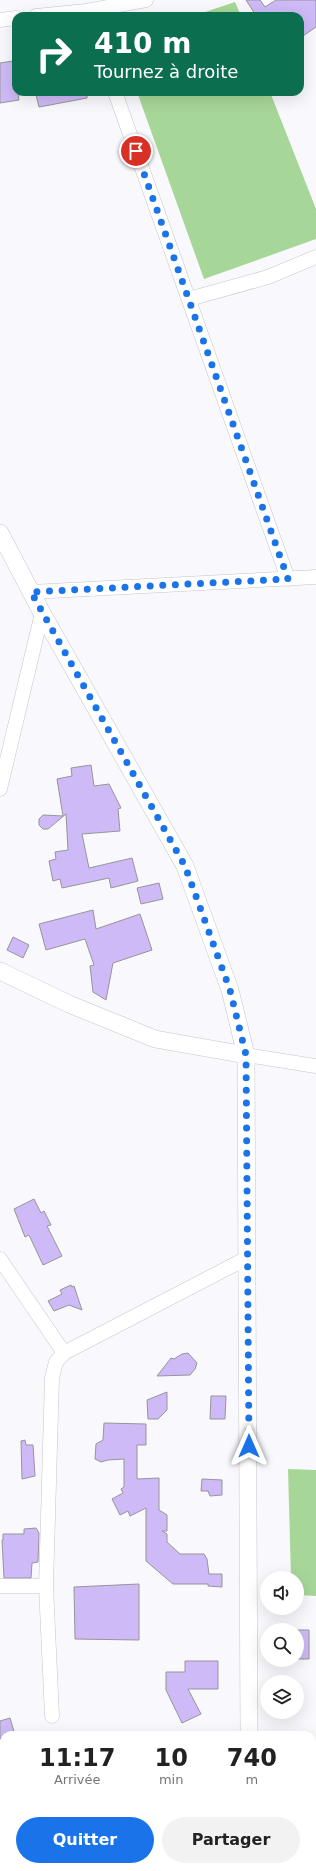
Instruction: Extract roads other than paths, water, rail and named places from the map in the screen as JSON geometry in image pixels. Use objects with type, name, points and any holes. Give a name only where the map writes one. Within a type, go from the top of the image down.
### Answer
[{"type":"street","points":[[64,12],[146,0]]},
{"type":"street","points":[[0,20],[12,18]]},
{"type":"street","points":[[116,96],[288,579]]},
{"type":"street","points":[[189,299],[268,277],[316,257]]},
{"type":"street","points":[[0,533],[42,613],[185,866],[230,990],[246,1055],[248,1731]]},
{"type":"street","points":[[31,592],[316,577]]},
{"type":"street","points":[[0,789],[42,613]]},
{"type":"street","points":[[0,971],[69,1004],[155,1038],[316,1066]]},
{"type":"street","points":[[52,1716],[46,1586],[52,1378],[56,1362],[64,1353],[247,1258]]},
{"type":"street","points":[[0,1259],[64,1353]]},
{"type":"street","points":[[0,1586],[46,1586]]}]
